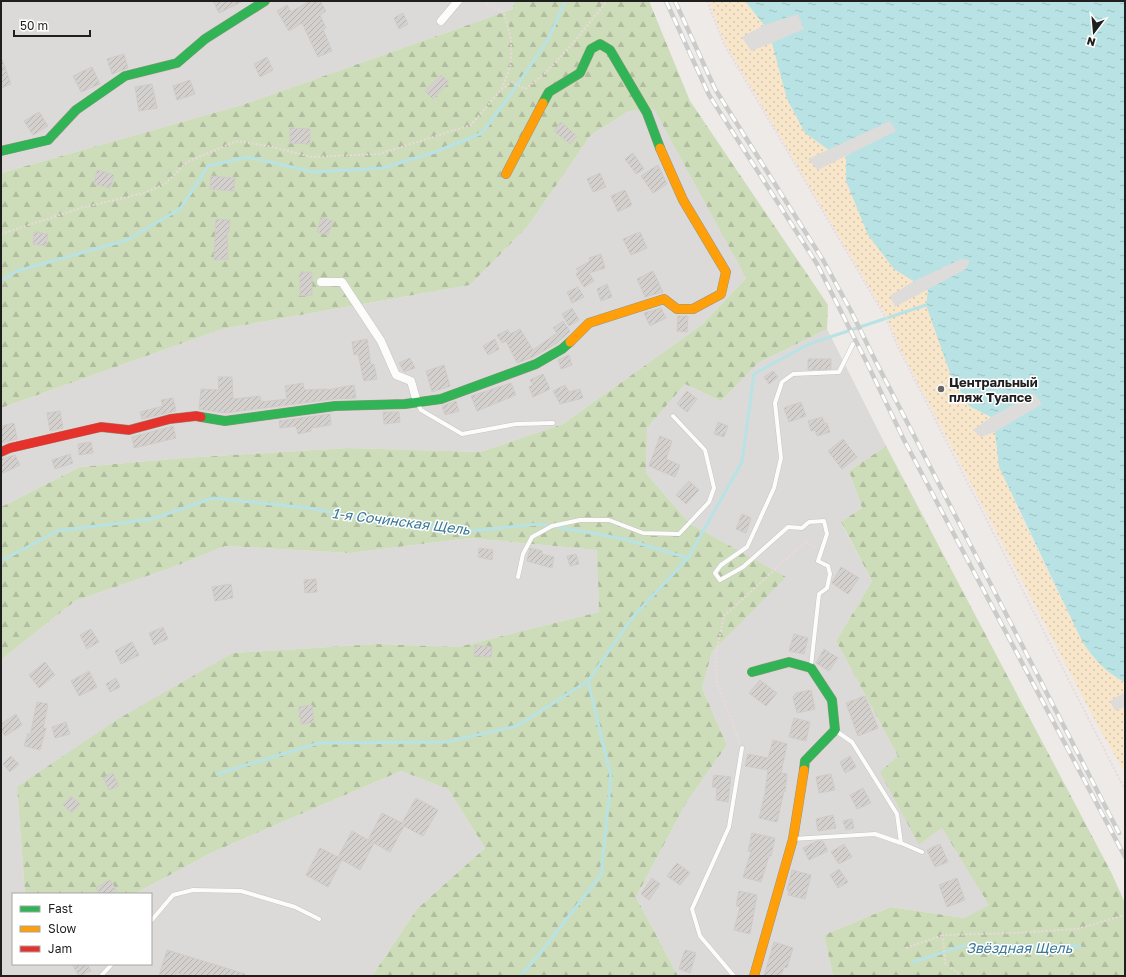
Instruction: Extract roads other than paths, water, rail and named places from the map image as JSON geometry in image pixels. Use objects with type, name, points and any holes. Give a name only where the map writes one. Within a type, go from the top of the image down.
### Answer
[{"type":"street","points":[[1,151],[48,140],[76,110],[125,76],[177,63],[205,39],[265,1]]},
{"type":"street","points":[[441,21],[458,1]]},
{"type":"street","points":[[1,452],[10,448],[101,427],[130,430],[170,419],[196,416],[225,421],[335,406],[417,402],[441,399],[536,364],[562,349],[589,323],[664,299],[677,309],[693,309],[721,294],[726,272],[683,200],[665,162],[647,113],[610,50],[600,44],[591,49],[580,73],[549,92],[506,174]]},
{"type":"street","points":[[321,282],[342,282],[381,341],[396,375],[411,381],[417,402]]},
{"type":"street","points":[[752,672],[789,662],[811,668],[832,700],[835,730],[805,761],[793,839],[754,976]]},
{"type":"lane","points":[[811,668],[819,594],[827,588],[830,574],[828,566],[818,561],[827,534],[824,521],[809,522],[802,528],[788,527],[743,568],[720,580],[715,573],[721,565],[747,547],[774,488],[781,458],[775,403],[782,382],[793,374],[839,372],[853,344]]},
{"type":"lane","points":[[417,402],[421,410],[462,434],[516,424],[553,423]]},
{"type":"lane","points":[[518,578],[523,554],[532,537],[552,526],[580,520],[609,520],[644,533],[678,534],[709,502],[714,488],[705,450],[673,416]]},
{"type":"lane","points":[[835,730],[852,742],[897,814],[901,842]]},
{"type":"lane","points":[[734,976],[700,936],[692,909],[729,827],[742,748]]},
{"type":"lane","points":[[793,839],[875,834],[901,842],[922,852]]},
{"type":"lane","points":[[152,920],[173,895],[193,890],[241,892],[295,908],[319,920]]},
{"type":"lane","points":[[101,976],[111,965]]},
{"type":"water","points":[[745,1],[1125,1],[1125,682],[1118,679],[1106,670],[1082,641],[999,467],[995,432],[991,417],[969,406],[950,373],[926,305],[928,290],[894,269],[868,235],[846,181],[846,156],[829,150],[805,133],[787,99],[772,43],[764,25]]},
{"type":"waterway","points":[[1,281],[17,271],[127,240],[181,208],[208,166],[247,157],[314,172],[383,168],[435,152],[482,133],[514,90],[549,38],[565,1]]},
{"type":"waterway","name":"1-я Сочинская Щель","points":[[1,561],[57,531],[152,519],[213,498],[309,508],[374,521],[469,531],[539,524],[624,539],[688,558],[742,462],[754,374],[809,344],[926,305]]},
{"type":"waterway","points":[[520,976],[533,962],[601,875],[611,777],[588,681],[632,618],[688,558]]},
{"type":"waterway","points":[[217,774],[319,743],[446,742],[517,726],[588,681]]},
{"type":"waterway","name":"Звёздная Щель","points":[[913,962],[966,945],[1080,946]]},
{"type":"railway","points":[[666,1],[709,95],[817,264],[904,440],[1125,857]]},
{"type":"railway","points":[[675,1],[715,89],[823,260],[851,311],[1119,833]]},
{"type":"place","name":"Центральный пляж Туапсе","points":[[941,389]]}]
